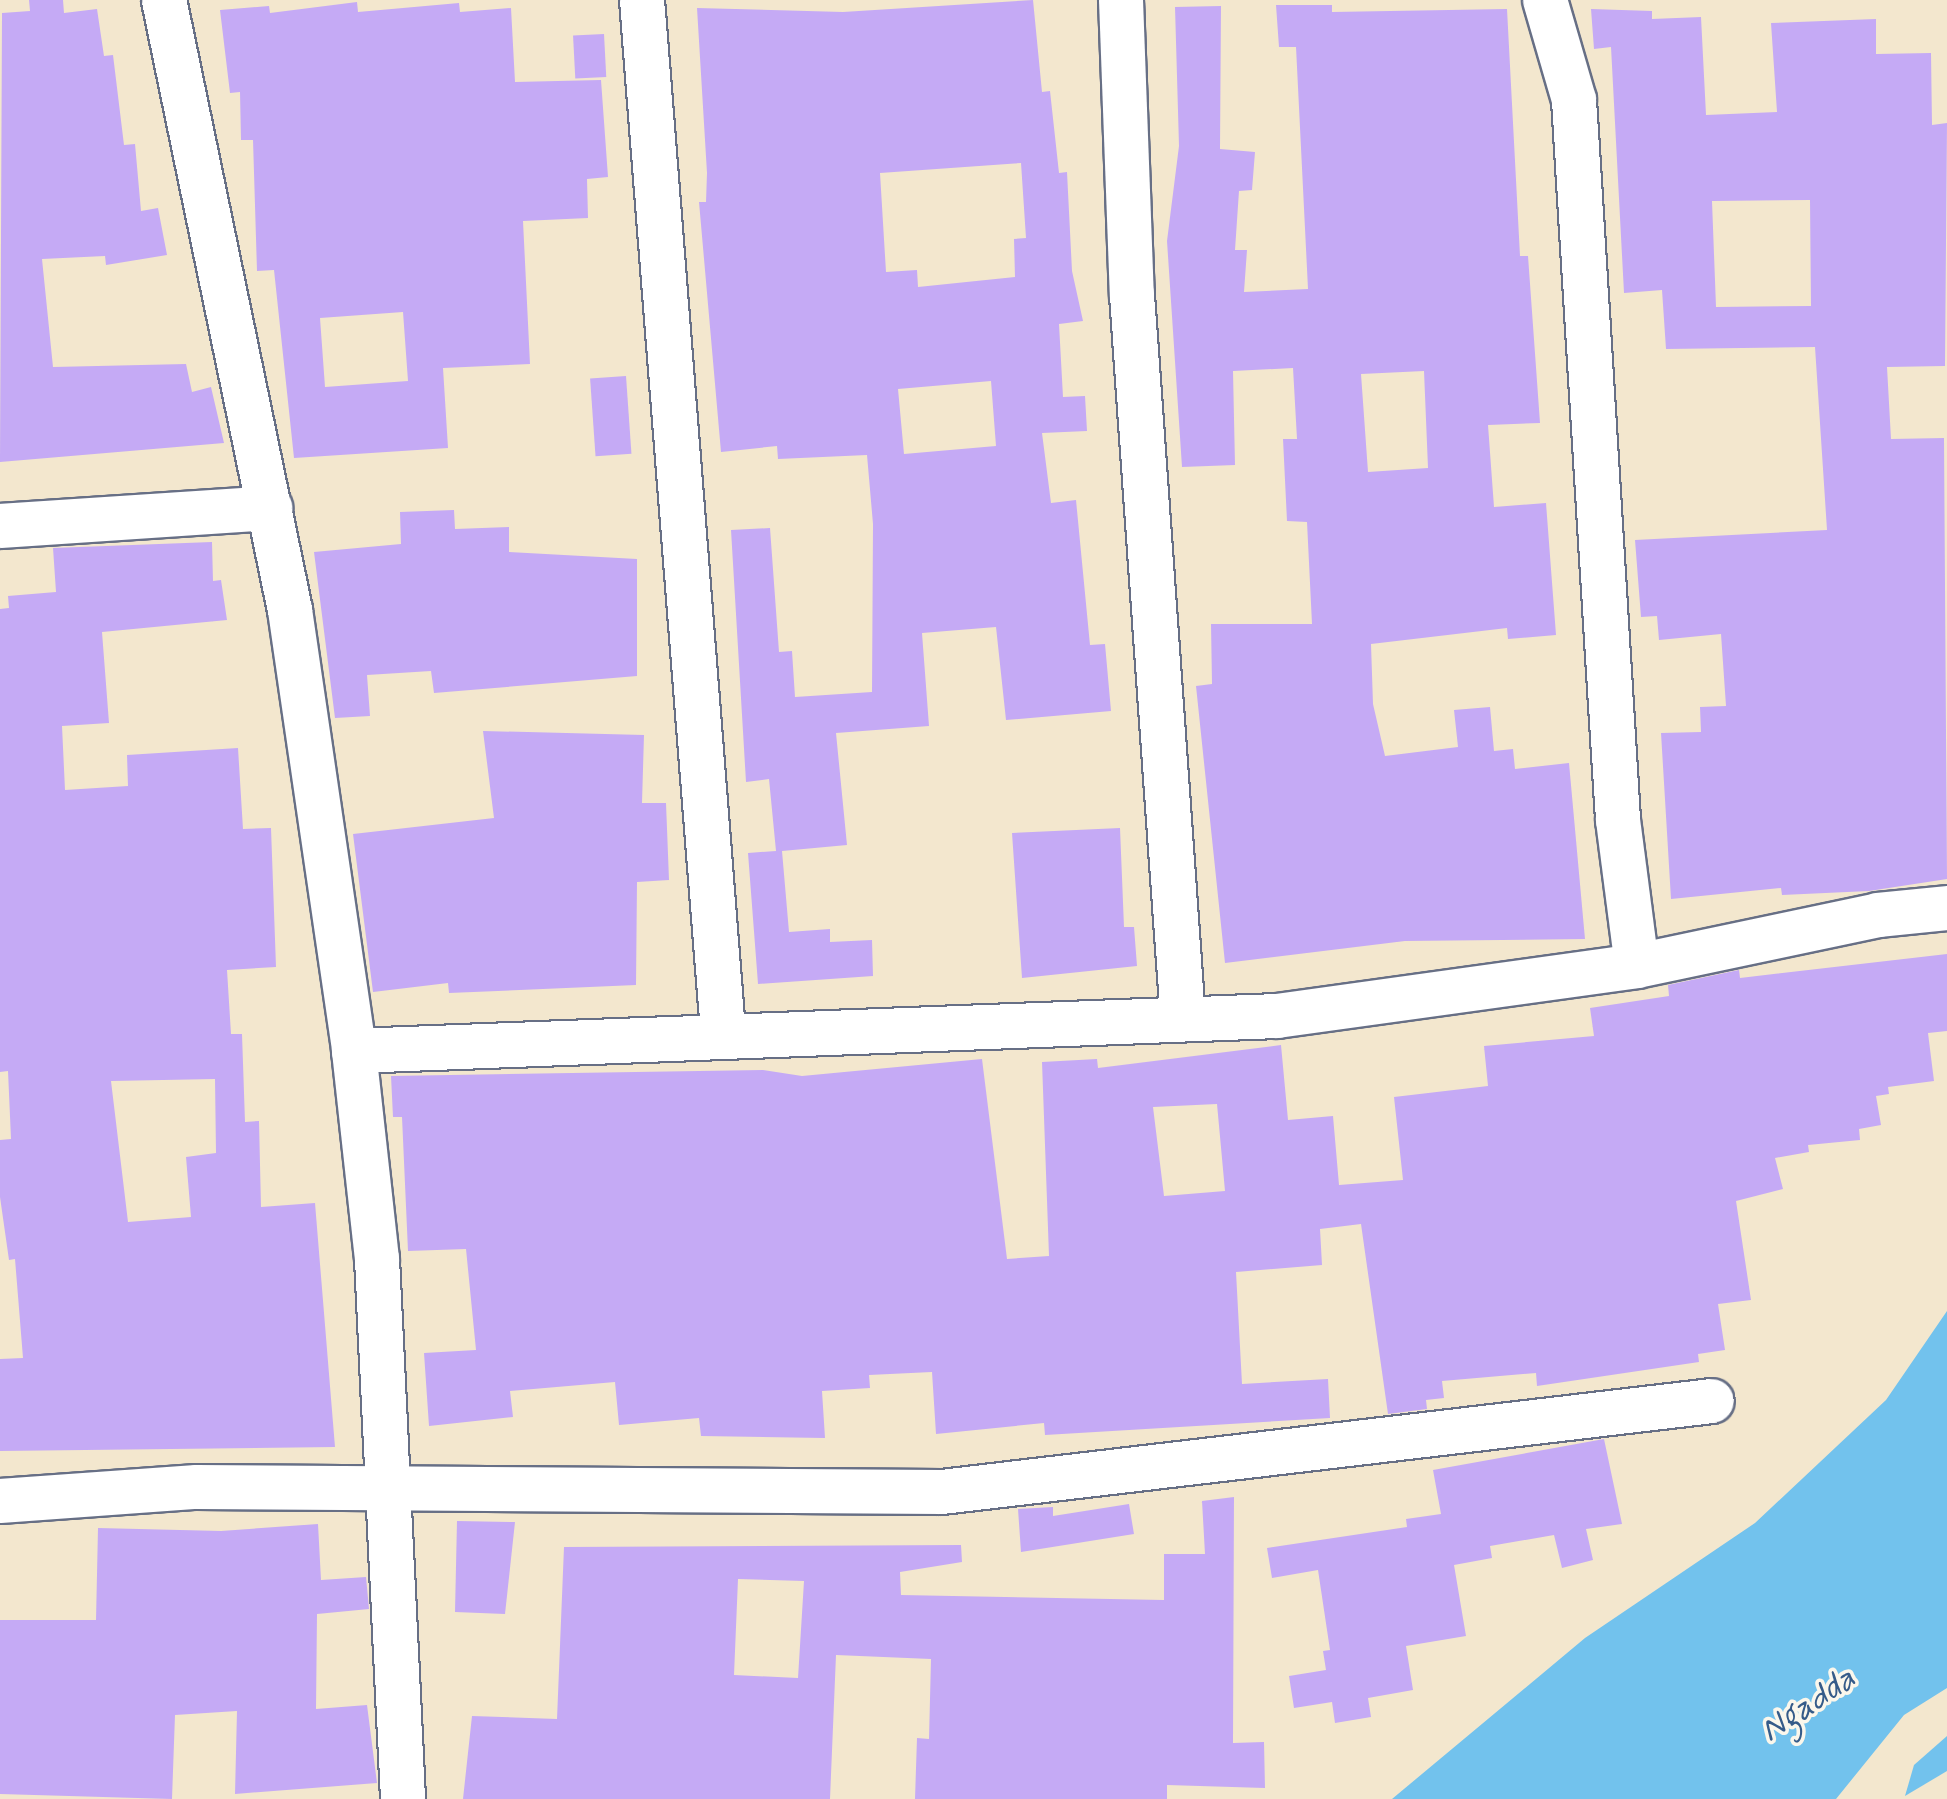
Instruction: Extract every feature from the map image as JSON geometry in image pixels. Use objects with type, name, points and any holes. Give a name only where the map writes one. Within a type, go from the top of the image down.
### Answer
[{"type":"street","points":[[164,0],[270,508],[354,1051],[377,1259],[403,1799]]},
{"type":"street","points":[[642,0],[723,1031]]},
{"type":"street","points":[[1121,0],[1132,295],[1183,1018]]},
{"type":"street","points":[[1545,0],[1574,100],[1618,820],[1637,966]]},
{"type":"street","points":[[0,526],[270,508]]},
{"type":"street","points":[[354,1051],[723,1031],[1277,1016],[1637,966],[1878,915],[1947,908]]},
{"type":"street","points":[[0,1501],[197,1487],[942,1492],[1712,1401]]},
{"type":"water","name":"Ngadda","points":[[1947,1311],[1947,1688],[1904,1715],[1836,1799],[1392,1799],[1585,1638],[1755,1523],[1886,1400]]},
{"type":"water","points":[[1947,1736],[1947,1771],[1905,1796],[1914,1765]]},
{"type":"building","points":[[29,0],[63,0],[64,13],[97,9],[104,56],[113,55],[124,145],[135,144],[141,211],[158,208],[167,255],[106,265],[105,256],[42,259],[53,367],[186,364],[192,392],[211,387],[224,443],[0,462],[2,13],[30,11]]},
{"type":"building","points":[[1033,0],[1042,92],[1050,91],[1059,173],[1067,172],[1072,271],[1083,321],[1059,324],[1063,397],[1085,396],[1087,431],[1042,433],[1051,503],[1076,500],[1090,645],[1105,644],[1111,711],[1006,720],[996,627],[922,633],[929,726],[836,733],[847,845],[782,851],[789,932],[830,929],[830,942],[872,940],[873,976],[758,984],[748,853],[776,851],[769,779],[746,782],[731,530],[770,528],[779,652],[792,651],[795,697],[872,692],[873,524],[867,455],[778,459],[777,446],[721,452],[699,202],[706,202],[707,173],[697,8],[843,12]],"holes":[[[1021,163],[1026,238],[1014,239],[1015,277],[918,287],[917,270],[886,272],[880,173]],[[991,381],[996,446],[904,454],[898,389]]]},
{"type":"building","points":[[357,2],[358,12],[459,3],[460,12],[511,8],[515,82],[601,80],[608,177],[587,179],[588,218],[523,221],[530,364],[443,368],[448,448],[294,458],[274,270],[257,271],[253,140],[241,140],[240,92],[230,93],[220,10],[269,6],[270,13]],"holes":[[[403,312],[408,381],[325,387],[320,318]]]},
{"type":"building","points":[[1276,5],[1332,5],[1332,12],[1507,9],[1520,256],[1528,256],[1540,423],[1488,425],[1494,507],[1546,503],[1556,635],[1508,639],[1507,628],[1371,644],[1373,704],[1385,756],[1458,747],[1454,710],[1490,707],[1494,751],[1513,749],[1515,769],[1569,763],[1585,939],[1405,941],[1225,963],[1196,686],[1212,684],[1211,624],[1312,624],[1307,522],[1287,521],[1283,439],[1297,439],[1293,368],[1233,371],[1235,465],[1182,467],[1167,241],[1179,146],[1175,7],[1221,6],[1220,149],[1255,152],[1252,190],[1239,191],[1235,250],[1247,250],[1244,292],[1308,289],[1296,47],[1279,47]],"holes":[[[1424,371],[1428,468],[1368,472],[1361,374]]]},
{"type":"building","points":[[1591,9],[1652,11],[1652,19],[1701,17],[1706,115],[1777,112],[1771,23],[1876,19],[1876,54],[1931,53],[1932,125],[1947,123],[1945,366],[1887,367],[1891,439],[1944,438],[1947,879],[1869,891],[1782,895],[1781,888],[1671,899],[1661,733],[1701,732],[1700,707],[1726,706],[1721,634],[1659,640],[1657,616],[1641,617],[1635,540],[1827,530],[1815,347],[1666,349],[1662,290],[1624,293],[1611,47],[1594,49]],"holes":[[[1810,200],[1811,306],[1716,307],[1712,201]]]},
{"type":"building","points":[[604,34],[606,77],[575,79],[573,36]]},
{"type":"building","points":[[626,376],[631,454],[596,456],[590,379]]},
{"type":"building","points":[[454,510],[455,529],[509,527],[509,552],[637,559],[637,676],[434,693],[431,671],[367,675],[370,716],[335,718],[314,552],[401,544],[400,512]]},
{"type":"building","points":[[212,542],[213,581],[221,580],[227,620],[102,632],[109,723],[62,726],[65,790],[128,786],[127,755],[238,748],[243,829],[271,828],[276,967],[227,970],[231,1034],[242,1034],[245,1122],[259,1121],[261,1207],[315,1203],[335,1447],[0,1451],[0,1359],[23,1358],[15,1259],[9,1260],[0,1197],[0,1140],[11,1139],[8,1071],[0,1072],[0,609],[9,608],[8,596],[56,592],[53,548]],"holes":[[[215,1079],[216,1153],[186,1157],[191,1217],[128,1222],[111,1081]]]},
{"type":"building","points":[[483,731],[644,735],[642,803],[666,803],[669,880],[637,882],[636,985],[449,993],[448,983],[373,992],[353,834],[494,818]]},
{"type":"building","points":[[1120,828],[1124,927],[1134,927],[1137,966],[1022,978],[1012,833]]},
{"type":"building","points":[[1947,954],[1947,1031],[1928,1033],[1934,1081],[1888,1087],[1889,1094],[1876,1096],[1881,1125],[1859,1129],[1860,1140],[1808,1145],[1809,1152],[1775,1158],[1783,1189],[1736,1201],[1751,1300],[1718,1304],[1725,1350],[1698,1354],[1699,1362],[1537,1386],[1536,1373],[1442,1381],[1444,1398],[1426,1400],[1427,1409],[1388,1414],[1361,1224],[1320,1229],[1322,1265],[1236,1272],[1242,1384],[1328,1379],[1330,1418],[1045,1435],[1044,1423],[936,1434],[932,1372],[869,1375],[870,1388],[822,1391],[825,1438],[701,1436],[699,1418],[619,1425],[615,1382],[510,1391],[513,1417],[429,1426],[424,1353],[476,1350],[466,1249],[408,1251],[402,1117],[393,1117],[391,1076],[763,1070],[802,1076],[982,1059],[1007,1259],[1049,1256],[1042,1062],[1097,1059],[1098,1068],[1281,1045],[1288,1120],[1333,1116],[1339,1185],[1403,1180],[1394,1097],[1488,1086],[1484,1046],[1594,1036],[1590,1008],[1669,996],[1668,985],[1739,970],[1740,978]],"holes":[[[1217,1104],[1225,1191],[1164,1196],[1153,1107]]]},
{"type":"building","points":[[1604,1439],[1622,1524],[1586,1529],[1593,1560],[1562,1568],[1554,1535],[1490,1546],[1492,1558],[1454,1565],[1466,1636],[1406,1646],[1413,1690],[1368,1698],[1371,1717],[1335,1723],[1332,1702],[1294,1708],[1289,1676],[1326,1670],[1323,1651],[1330,1650],[1318,1570],[1272,1578],[1267,1548],[1407,1527],[1406,1519],[1441,1514],[1433,1470]]},
{"type":"building","points":[[1234,1497],[1233,1743],[1264,1742],[1265,1788],[1167,1785],[1167,1799],[915,1799],[917,1738],[929,1739],[931,1659],[836,1655],[830,1799],[463,1799],[472,1716],[557,1719],[564,1547],[961,1545],[962,1562],[900,1572],[901,1595],[1164,1600],[1164,1554],[1205,1554],[1202,1501]],"holes":[[[738,1579],[804,1581],[798,1678],[734,1675]]]},
{"type":"building","points":[[1129,1504],[1134,1534],[1021,1552],[1018,1509],[1053,1507],[1053,1516]]},
{"type":"building","points":[[457,1521],[515,1522],[505,1614],[455,1612]]},
{"type":"building","points":[[318,1524],[321,1580],[366,1577],[369,1609],[317,1614],[316,1709],[367,1705],[377,1783],[235,1794],[237,1711],[175,1715],[172,1799],[0,1794],[0,1620],[96,1620],[98,1528],[221,1531]]}]
